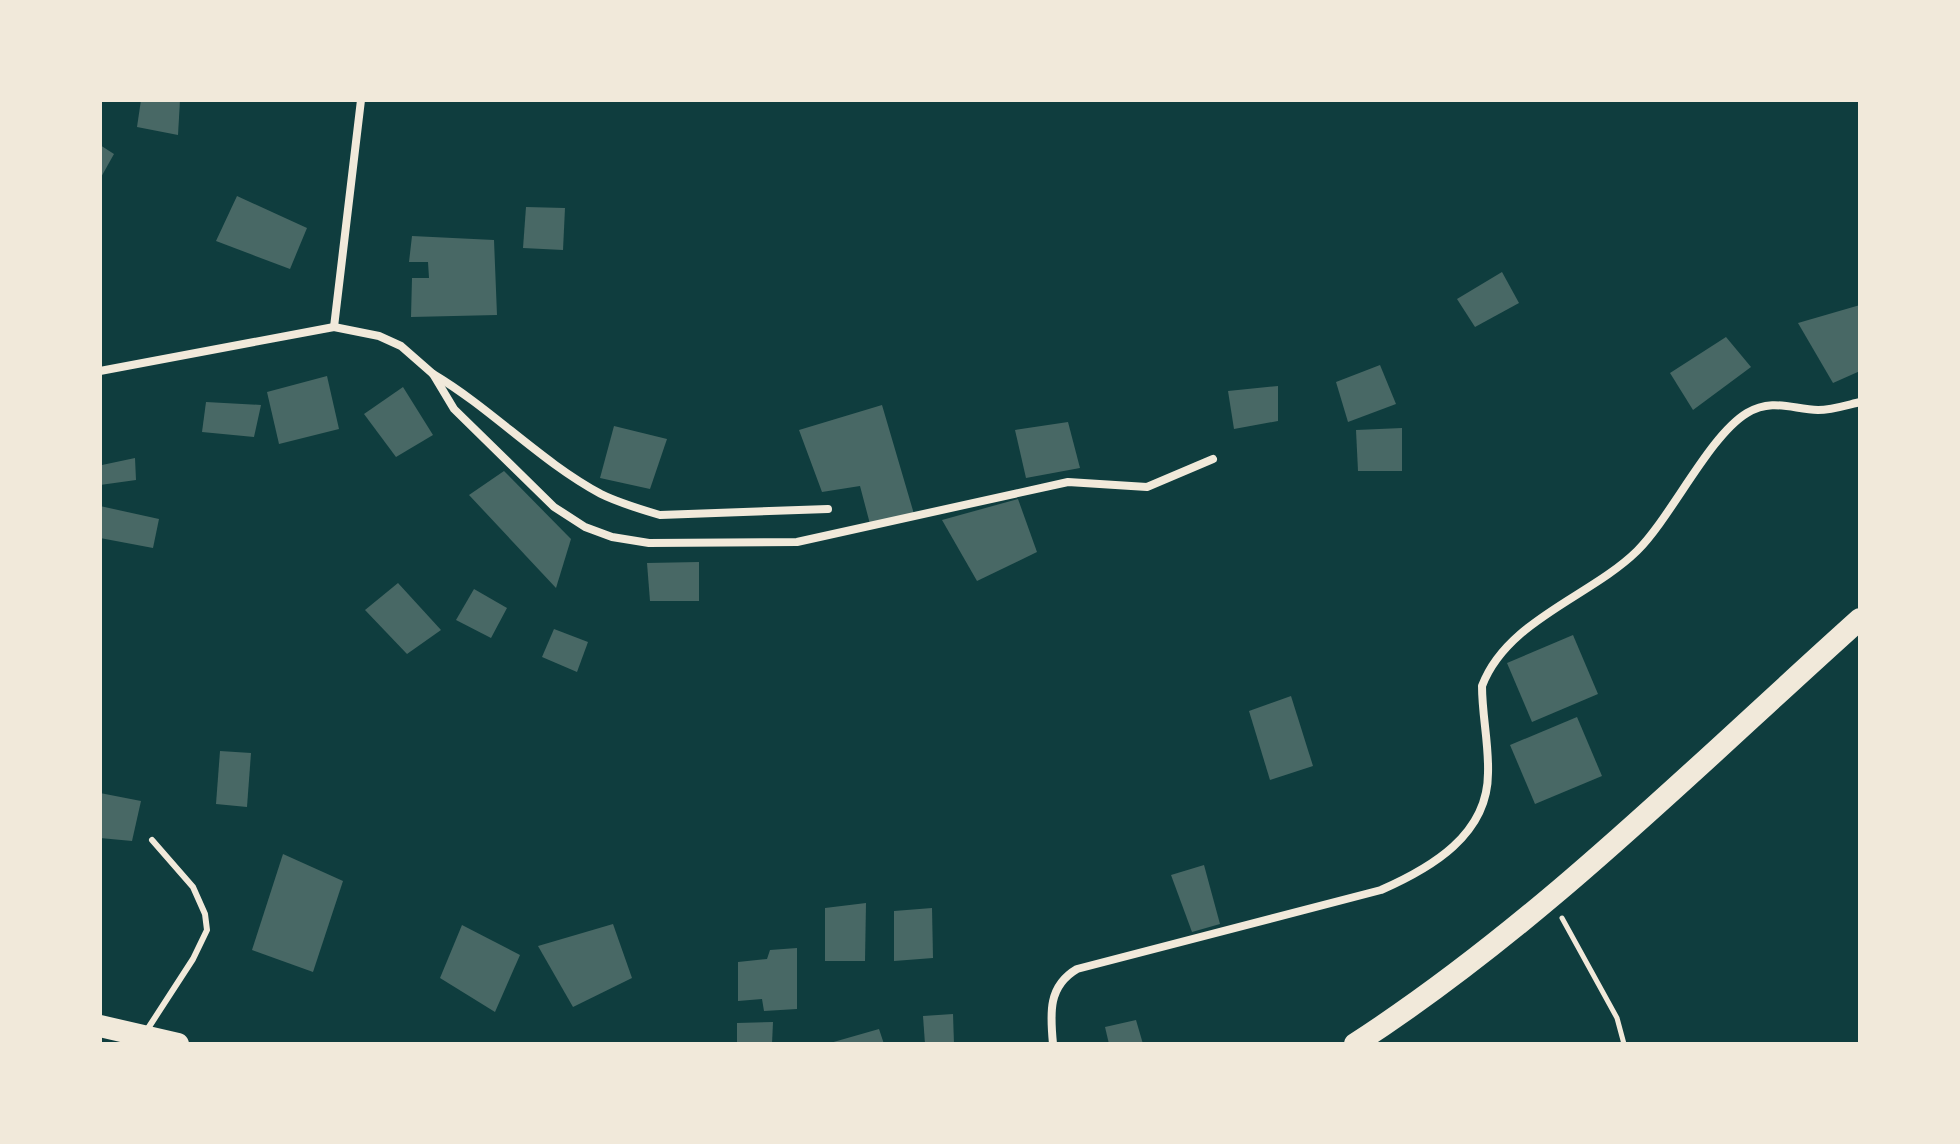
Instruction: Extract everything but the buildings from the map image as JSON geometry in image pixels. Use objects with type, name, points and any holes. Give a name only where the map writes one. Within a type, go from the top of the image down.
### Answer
[{"type":"highway","points":[[1355,1044],[1428,996],[1550,896],[1860,619]]},
{"type":"highway","points":[[100,1026],[178,1044]]},
{"type":"street","points":[[334,327],[361,100]]},
{"type":"street","points":[[100,371],[334,327],[379,336],[401,346],[433,374],[456,387],[576,478],[633,507],[660,515],[828,509]]},
{"type":"street","points":[[433,374],[454,409],[554,507],[585,527],[612,537],[649,543],[797,542],[1068,482],[1147,487],[1213,459]]},
{"type":"street","points":[[1053,1044],[1055,988],[1064,976],[1077,969],[1381,890],[1411,877],[1445,853],[1468,833],[1483,811],[1489,776],[1482,686],[1488,672],[1504,652],[1548,613],[1636,551],[1724,434],[1748,413],[1778,403],[1818,410],[1860,402]]},
{"type":"lane","points":[[143,1036],[193,959],[207,930],[205,914],[193,887],[152,840]]},
{"type":"path","points":[[1550,896],[1617,1018],[1624,1044]]}]
